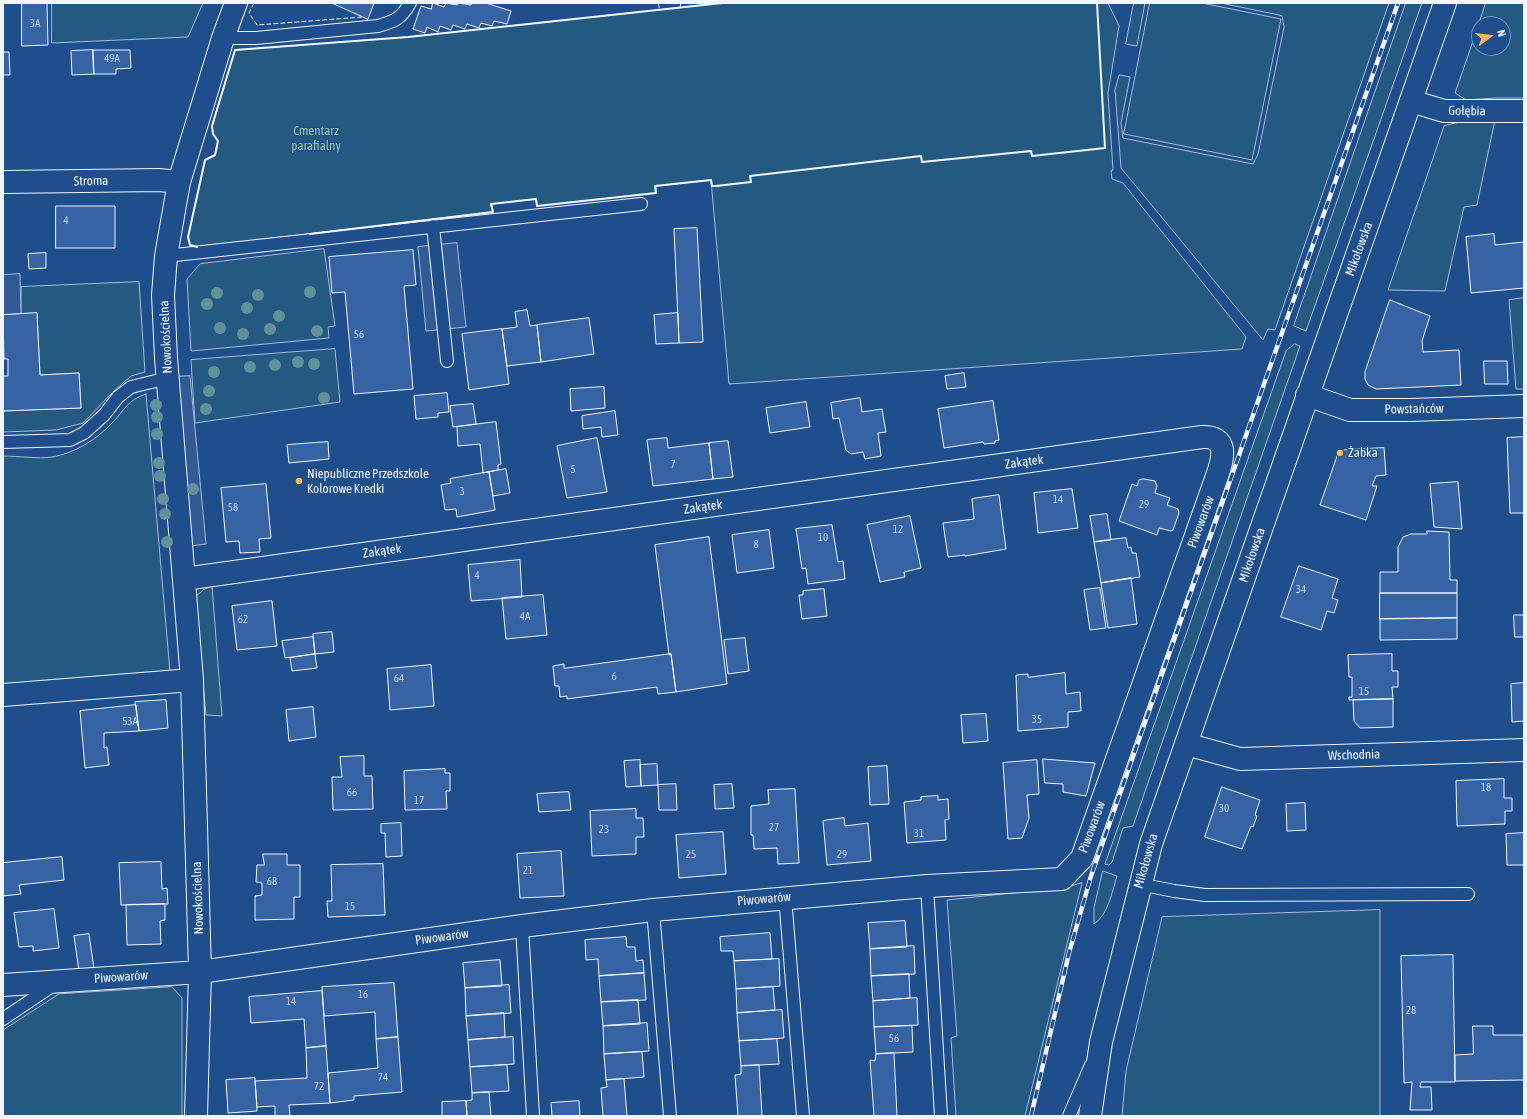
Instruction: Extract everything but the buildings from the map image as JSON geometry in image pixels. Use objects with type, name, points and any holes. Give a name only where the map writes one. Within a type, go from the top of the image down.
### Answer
[{"type":"street","name":"Nowokościelna","points":[[196,1116],[200,972],[192,680],[168,378],[163,294],[166,256],[180,182],[222,38],[236,3]]},
{"type":"street","name":"Mikołowska","points":[[1090,1116],[1101,1042],[1139,884],[1151,844],[1445,3]]},
{"type":"street","name":"Gołębia","points":[[1411,100],[1444,111],[1524,111]]},
{"type":"street","name":"Stroma","points":[[3,182],[159,180],[180,182]]},
{"type":"street","name":"Powstańców","points":[[1307,395],[1350,410],[1411,410],[1524,406]]},
{"type":"street","name":"Zakątek","points":[[184,579],[1202,437],[1209,437],[1221,443]]},
{"type":"street","name":"Piwowarów","points":[[3,985],[200,972],[522,926],[653,910],[785,897],[927,886],[1062,879],[1082,858],[1221,464],[1221,443]]},
{"type":"street","points":[[3,695],[192,680]]},
{"type":"street","name":"Wschodnia","points":[[1186,744],[1240,759],[1524,750]]},
{"type":"lane","points":[[222,38],[256,38],[378,26],[393,22],[404,15],[410,3]]},
{"type":"lane","points":[[166,256],[641,204]]},
{"type":"lane","points":[[433,226],[447,361]]},
{"type":"lane","points":[[3,442],[70,440],[84,433],[104,415],[118,397],[131,387],[168,378]]},
{"type":"lane","points":[[1139,884],[1174,892],[1205,895],[1468,894]]},
{"type":"lane","points":[[927,886],[942,1116]]},
{"type":"lane","points":[[785,897],[804,1116]]},
{"type":"lane","points":[[653,910],[670,1116]]},
{"type":"lane","points":[[522,926],[534,1116]]},
{"type":"lane","points":[[3,1019],[59,981]]},
{"type":"lane","points":[[1069,1116],[1101,1042]]},
{"type":"green space","points":[[52,3],[203,3],[188,37],[52,43]]},
{"type":"green space","name":"Cmentarz parafialny","points":[[722,3],[1108,3],[1119,26],[1108,93],[1113,170],[1111,171],[1112,179],[1123,183],[1246,337],[1242,349],[729,384],[711,180],[656,186],[656,193],[537,206],[536,199],[492,204],[493,212],[197,247],[190,245],[188,237],[205,160],[215,155],[218,141],[213,134],[212,126],[235,50],[408,37]]},
{"type":"green space","points":[[1134,3],[1145,3],[1137,46],[1126,44]]},
{"type":"green space","points":[[1150,3],[1202,3],[1281,19],[1252,160],[1124,134]]},
{"type":"green space","points":[[1221,3],[1389,3],[1275,330],[1268,329],[1263,340],[1121,168],[1115,90],[1119,75],[1130,77],[1121,123],[1123,138],[1253,164],[1258,154],[1284,27],[1282,16]]},
{"type":"green space","points":[[1406,3],[1422,3],[1306,331],[1294,326]]},
{"type":"green space","points":[[1486,3],[1524,3],[1524,98],[1466,100],[1455,93],[1471,47],[1471,56],[1511,56],[1511,16],[1482,16]]},
{"type":"green space","points":[[1474,119],[1495,120],[1477,205],[1464,207],[1445,291],[1388,290],[1444,126]]},
{"type":"green space","points":[[324,249],[335,326],[328,327],[329,338],[191,351],[187,279],[200,264]]},
{"type":"green space","points":[[139,282],[145,372],[131,376],[83,423],[56,430],[3,432],[3,411],[81,408],[79,373],[40,375],[37,314],[21,314],[21,287]]},
{"type":"green space","points":[[1524,298],[1524,389],[1516,389],[1509,300]]},
{"type":"green space","points":[[1295,344],[1300,346],[1133,826],[1123,828],[1112,862],[1109,865],[1105,864],[1286,351]]},
{"type":"green space","points":[[335,349],[340,402],[195,423],[191,360]]},
{"type":"green space","points":[[146,394],[170,672],[3,687],[3,456],[46,458],[61,455],[77,449],[85,445],[106,429],[130,402]]},
{"type":"green space","points":[[212,586],[222,716],[206,715],[195,597],[203,590]]},
{"type":"green space","points":[[1103,871],[1117,876],[1106,909],[1099,920],[1094,924],[1094,908]]},
{"type":"green space","points":[[1082,883],[1025,1116],[956,1116],[951,1038],[957,1036],[947,900],[1067,887]]},
{"type":"green space","points":[[1380,910],[1380,1116],[1122,1116],[1126,1071],[1162,917]]},
{"type":"green space","points":[[172,987],[182,998],[182,1116],[3,1116],[3,1030],[59,994]]},
{"type":"shaded area","points":[[457,243],[466,327],[426,331],[418,247]]},
{"type":"shaded area","points":[[20,274],[21,314],[3,315],[3,275]]},
{"type":"shaded area","points":[[190,376],[206,544],[191,546],[175,377]]},
{"type":"railway","points":[[1031,1116],[1069,953],[1091,876],[1398,3]]},
{"type":"fence","points":[[254,3],[249,13],[257,25],[363,17]]},
{"type":"fence","points":[[658,3],[660,10]]},
{"type":"fence","points":[[680,8],[681,3]]},
{"type":"wall","points":[[197,247],[190,245],[188,237],[205,160],[215,155],[218,141],[213,134],[212,126],[235,50],[408,37],[722,3]]},
{"type":"wall","points":[[310,234],[493,212],[491,204],[536,199],[537,206],[656,193],[655,186],[711,180],[712,186],[716,186],[751,182],[750,176],[921,156],[922,162],[1031,151],[1032,156],[1105,148],[1097,3]]},
{"type":"place","name":"Żabka","points":[[1340,453]]},
{"type":"place","name":"Niepubliczne Przedszkole Kolorowe Kredki","points":[[299,481]]}]
